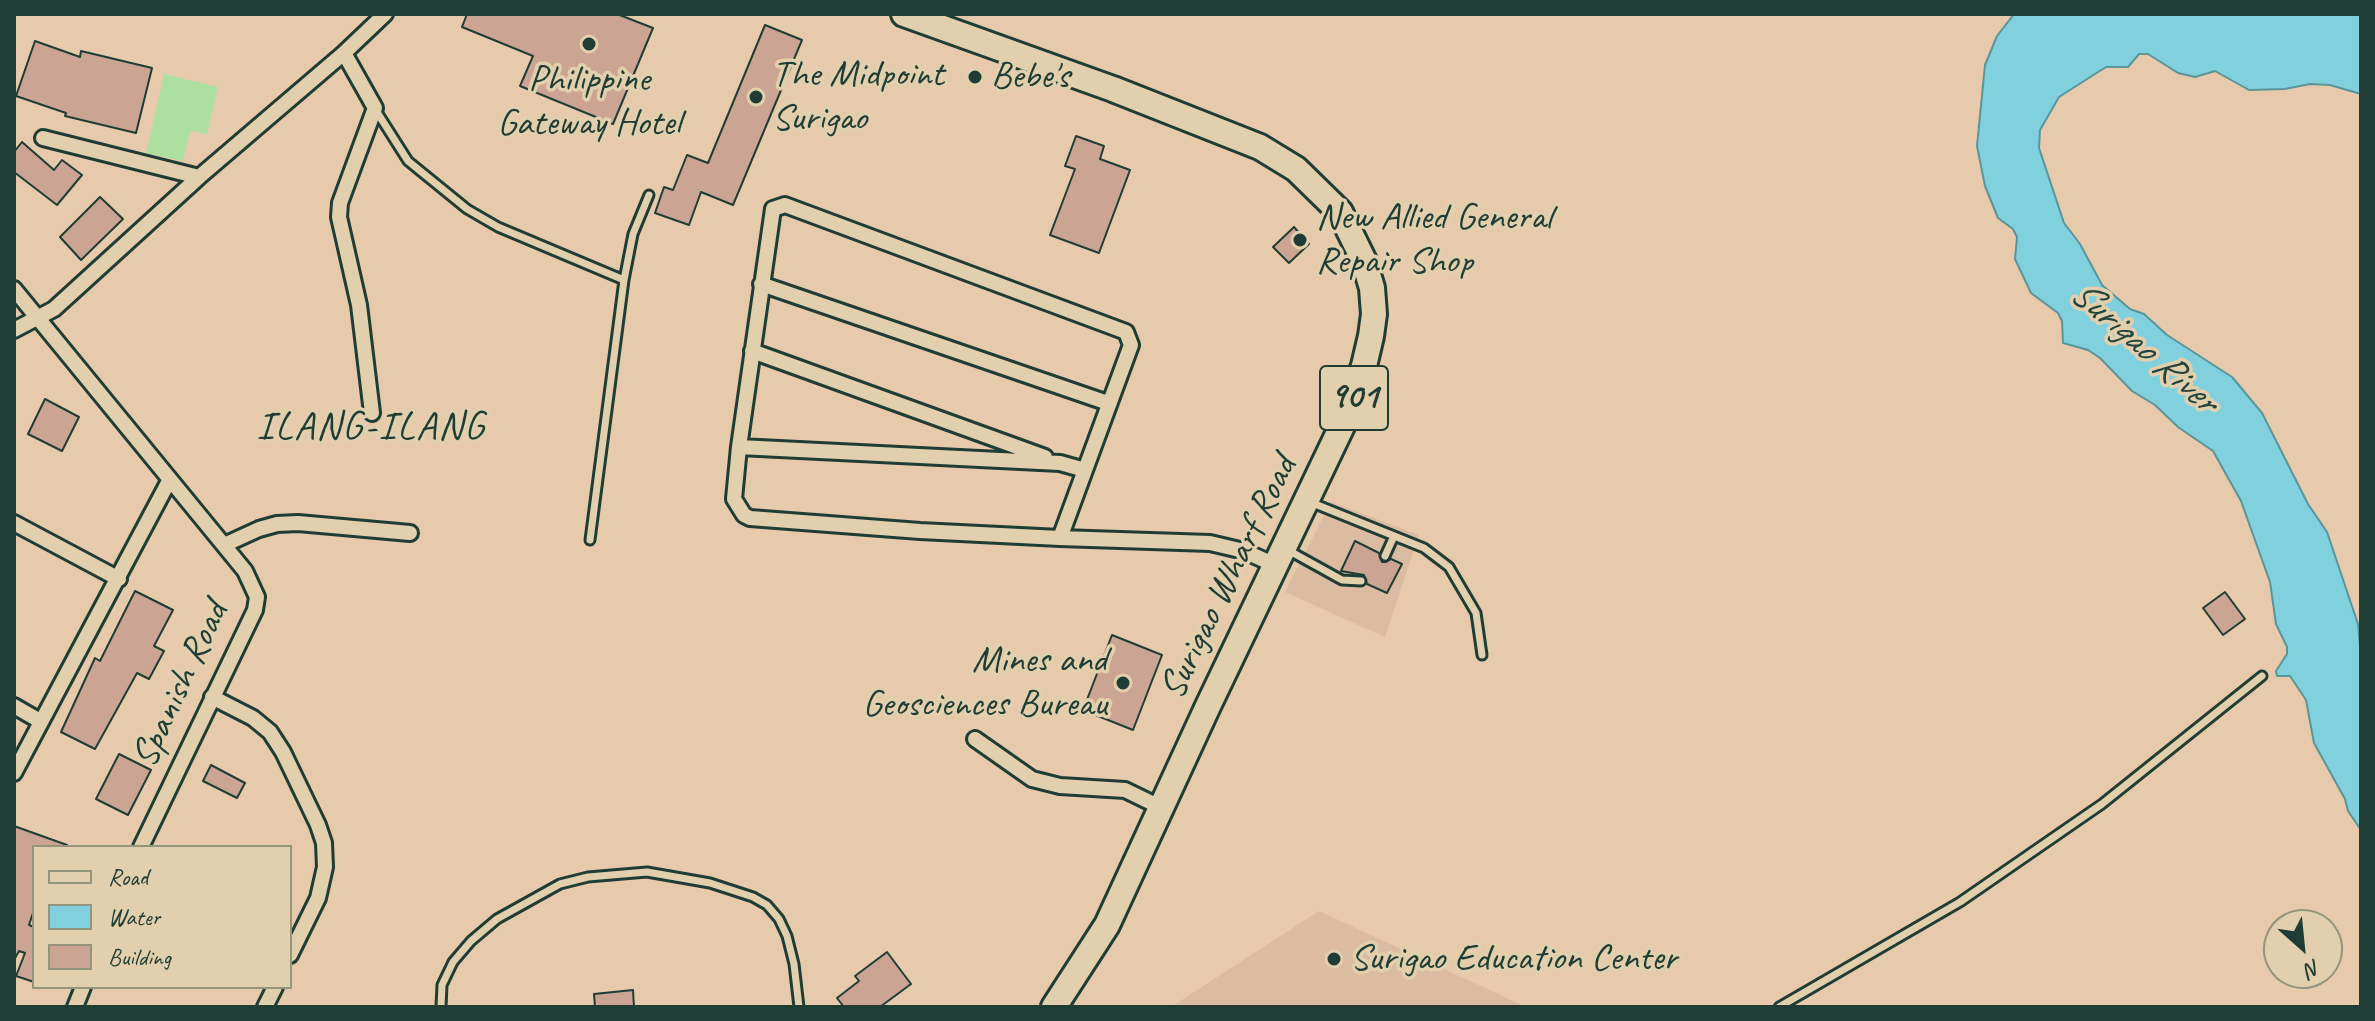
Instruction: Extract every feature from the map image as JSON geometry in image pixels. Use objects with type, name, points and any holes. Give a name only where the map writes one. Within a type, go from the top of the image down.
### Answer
[{"type":"main road","name":"Surigao Wharf Road","points":[[904,14],[1113,89],[1260,147],[1296,169],[1340,212],[1364,261],[1372,288],[1374,314],[1364,366],[1354,397],[1107,925],[1054,1007]]},
{"type":"street","points":[[14,330],[62,302],[385,14]]},
{"type":"street","points":[[344,53],[375,108],[340,203],[339,217],[359,305],[372,413]]},
{"type":"street","points":[[43,138],[199,177]]},
{"type":"street","points":[[1060,538],[1131,345],[1129,336],[1123,330],[785,205],[777,206],[771,213],[734,499],[740,511],[750,518],[1060,538],[1210,543],[1280,556]]},
{"type":"street","points":[[761,284],[1108,403]]},
{"type":"street","name":"Spanish Road","points":[[14,289],[245,571],[257,597],[255,610],[142,845]]},
{"type":"street","points":[[752,351],[1085,470]]},
{"type":"street","points":[[739,447],[1060,463]]},
{"type":"street","points":[[14,773],[169,481]]},
{"type":"street","points":[[14,523],[119,579]]},
{"type":"street","points":[[224,545],[277,524],[298,523],[410,533]]},
{"type":"street","points":[[212,697],[253,718],[270,732],[283,752],[324,843],[325,867],[318,898],[292,951]]},
{"type":"street","points":[[14,706],[40,721]]},
{"type":"street","points":[[975,739],[1032,779],[1060,786],[1113,787],[1136,793],[1160,807]]},
{"type":"street","points":[[265,1007],[274,989]]},
{"type":"lane","points":[[375,108],[408,161],[467,209],[498,227],[624,280]]},
{"type":"lane","points":[[590,540],[624,280],[633,234],[649,195]]},
{"type":"lane","points":[[1306,501],[1424,548],[1449,567],[1476,613],[1482,655]]},
{"type":"lane","points":[[1385,556],[1394,536]]},
{"type":"lane","points":[[1280,556],[1342,580],[1361,581]]},
{"type":"lane","points":[[1779,1007],[1960,902],[2102,804],[2262,676]]},
{"type":"lane","points":[[441,1007],[442,985],[453,962],[471,941],[497,919],[560,884],[588,877],[647,872],[710,883],[753,897],[767,905],[779,919],[787,936],[799,1007]]},
{"type":"shaded area","points":[[1331,502],[1419,535],[1385,637],[1285,592]]},
{"type":"shaded area","name":"Surigao Education Center","points":[[1319,911],[1526,1007],[1171,1007]]},
{"type":"green space","points":[[164,74],[218,87],[207,134],[190,131],[183,161],[146,153]]},
{"type":"water","name":"Surigao River","points":[[2014,14],[2361,14],[2361,94],[2330,85],[2310,84],[2285,89],[2249,90],[2215,71],[2195,77],[2178,73],[2148,54],[2139,54],[2128,67],[2106,67],[2059,97],[2040,130],[2039,148],[2064,223],[2080,244],[2102,285],[2130,309],[2144,314],[2167,335],[2232,377],[2262,413],[2308,504],[2327,532],[2358,624],[2361,658],[2361,830],[2348,811],[2345,799],[2314,743],[2306,700],[2290,676],[2277,676],[2276,671],[2287,654],[2287,647],[2276,624],[2270,582],[2241,501],[2213,451],[2178,427],[2155,405],[2132,391],[2100,358],[2088,350],[2063,343],[2062,321],[2058,313],[2031,293],[2015,259],[2017,237],[2013,229],[1998,218],[1985,186],[1977,146],[1985,65],[1997,36]]},
{"type":"building","points":[[467,14],[617,14],[653,28],[613,124],[520,86],[533,56],[462,27]]},
{"type":"building","name":"The Midpoint Surigao","points":[[765,25],[802,40],[733,205],[701,192],[689,225],[655,213],[664,187],[673,190],[687,155],[708,163]]},
{"type":"building","points":[[35,41],[80,57],[81,51],[152,68],[136,133],[65,116],[66,113],[16,96]]},
{"type":"building","points":[[1076,136],[1104,146],[1100,159],[1130,170],[1099,253],[1050,235],[1075,169],[1065,166]]},
{"type":"building","points":[[22,142],[54,170],[62,160],[82,175],[57,205],[14,172],[14,152]]},
{"type":"building","points":[[100,197],[123,219],[81,260],[60,237]]},
{"type":"building","points":[[1294,227],[1309,244],[1289,263],[1273,247]]},
{"type":"building","points":[[45,399],[79,417],[62,451],[28,434]]},
{"type":"building","points":[[1355,541],[1379,553],[1382,562],[1391,559],[1402,564],[1387,593],[1367,584],[1364,575],[1341,571]]},
{"type":"building","points":[[135,591],[173,610],[154,646],[164,651],[149,679],[137,673],[95,749],[61,732],[95,658],[100,661]]},
{"type":"building","points":[[2225,592],[2245,619],[2223,635],[2203,608]]},
{"type":"building","name":"Mines and Geosciences Bureau","points":[[1112,635],[1162,655],[1133,730],[1083,710]]},
{"type":"building","points":[[119,754],[151,770],[128,815],[96,799]]},
{"type":"building","points":[[211,765],[245,783],[237,798],[203,781]]},
{"type":"building","points":[[14,826],[67,845],[32,845],[32,916],[29,925],[32,926],[32,981],[16,976],[25,953],[19,951],[14,960]]},
{"type":"building","points":[[887,952],[911,984],[880,1007],[844,1007],[837,998],[859,981],[855,976]]},
{"type":"building","points":[[633,990],[634,1007],[595,1007],[594,994]]},
{"type":"place","name":"Philippine Gateway Hotel","points":[[589,44]]},
{"type":"place","name":"Bebe's","points":[[975,77]]},
{"type":"place","name":"The Midpoint Surigao","points":[[756,97]]},
{"type":"place","name":"New Allied General Repair Shop","points":[[1300,240]]},
{"type":"place","name":"Mines and Geosciences Bureau","points":[[1123,683]]},
{"type":"place","name":"Surigao Education Center","points":[[1334,959]]},
{"type":"district","name":"ILANG-ILANG","points":[[371,428]]}]
